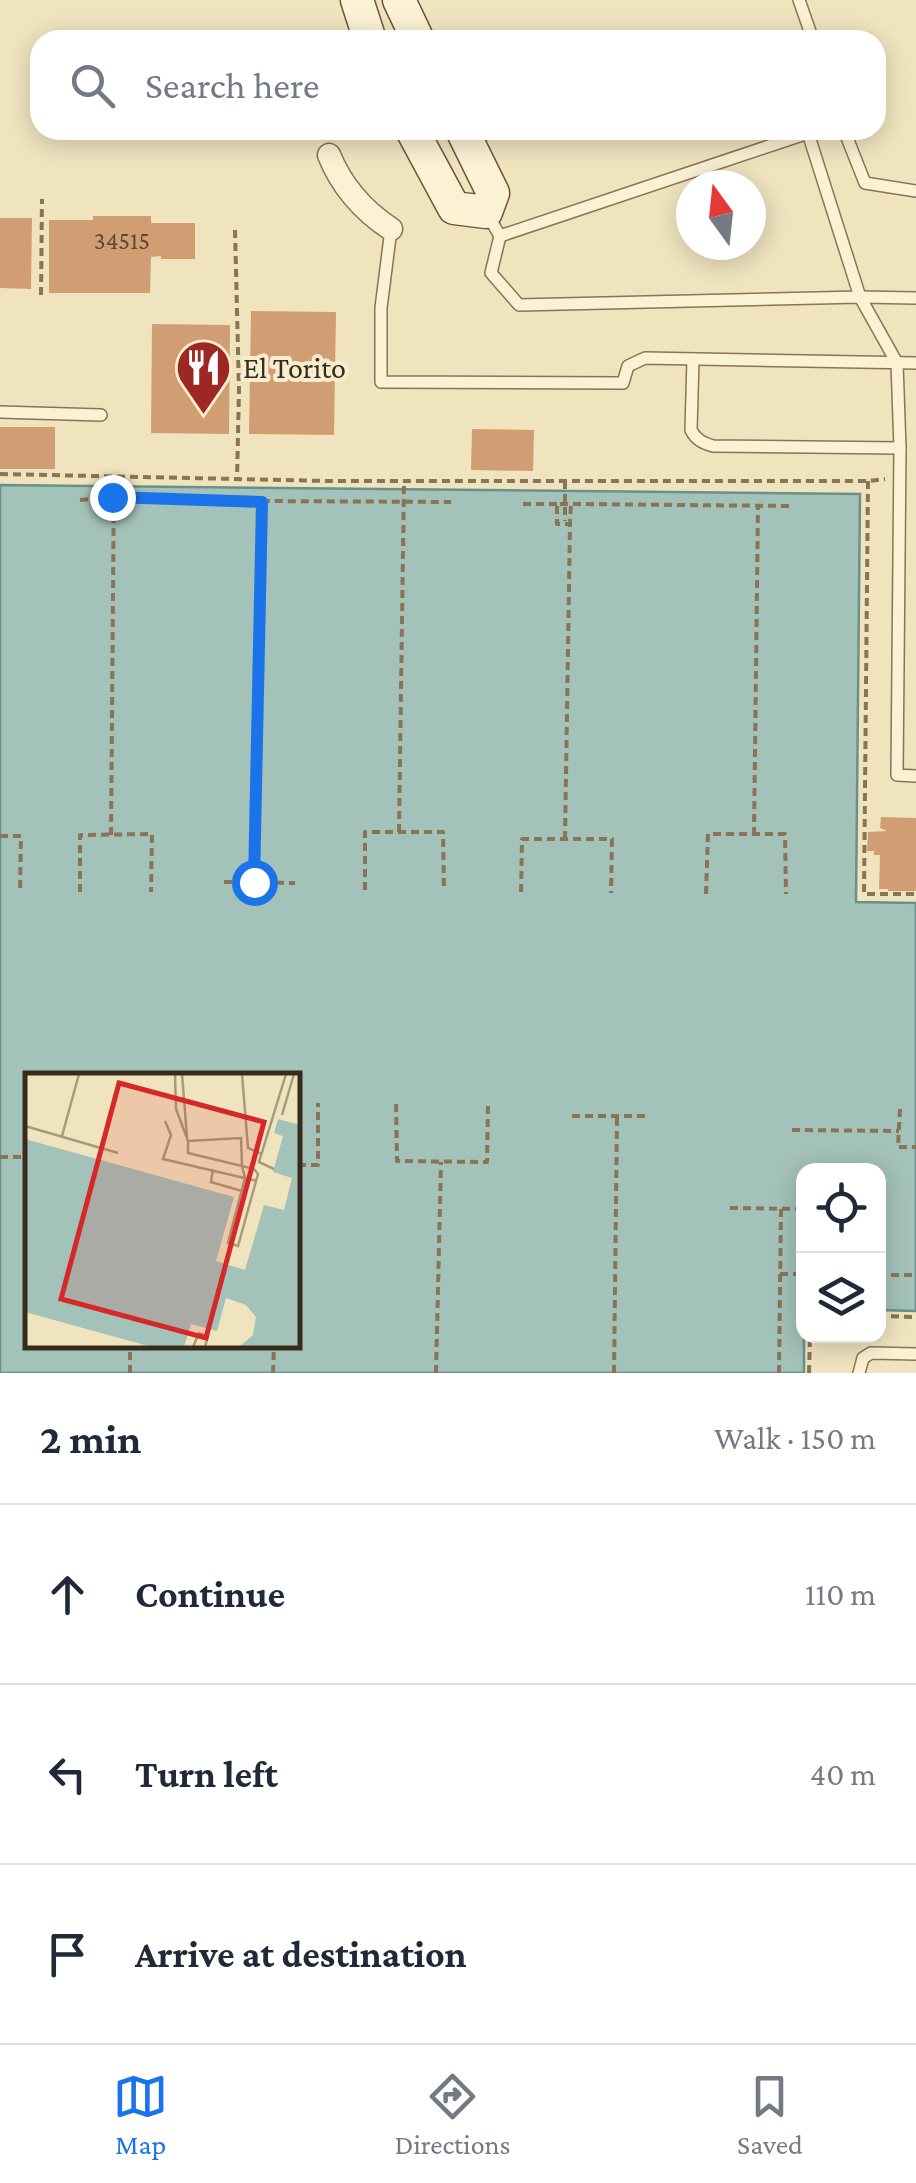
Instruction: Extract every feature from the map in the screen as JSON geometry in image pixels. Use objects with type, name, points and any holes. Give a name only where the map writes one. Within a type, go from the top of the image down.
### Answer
[{"type":"street","points":[[358,0],[367,30]]},
{"type":"street","points":[[399,0],[413,30]]},
{"type":"street","points":[[417,140],[454,208],[493,224],[492,193],[467,140]]},
{"type":"street","points":[[329,156],[352,196],[374,218],[391,228]]},
{"type":"lane","points":[[799,0],[810,30]]},
{"type":"lane","points":[[787,140],[493,224],[491,273],[519,305],[916,298]]},
{"type":"lane","points":[[810,140],[860,297],[897,363],[897,775],[916,776]]},
{"type":"lane","points":[[848,140],[864,183],[916,191]]},
{"type":"lane","points":[[391,228],[381,308],[381,382],[624,383],[628,366],[645,358],[916,364]]},
{"type":"lane","points":[[693,359],[691,430],[702,442],[712,446],[900,448]]},
{"type":"lane","points":[[0,412],[101,415]]},
{"type":"lane","points":[[859,1373],[863,1358],[871,1353],[916,1354]]},
{"type":"path","points":[[40,295],[42,199]]},
{"type":"path","points":[[235,230],[237,479]]},
{"type":"path","points":[[0,474],[404,481],[868,482],[900,478]]},
{"type":"path","points":[[112,835],[114,475]]},
{"type":"path","points":[[565,480],[565,839]]},
{"type":"path","points":[[400,832],[404,481]]},
{"type":"path","points":[[868,482],[864,894],[916,894]]},
{"type":"path","points":[[80,500],[112,497],[451,502]]},
{"type":"path","points":[[254,882],[262,502]]},
{"type":"path","points":[[523,504],[791,506]]},
{"type":"path","points":[[557,504],[557,524],[567,523]]},
{"type":"path","points":[[567,523],[571,504]]},
{"type":"path","points":[[754,835],[758,506]]},
{"type":"path","points":[[365,890],[365,832],[444,832],[444,891]]},
{"type":"path","points":[[80,892],[80,835],[152,834],[151,892]]},
{"type":"path","points":[[706,894],[708,834],[784,834],[786,894]]},
{"type":"path","points":[[0,836],[21,836],[20,892]]},
{"type":"path","points":[[521,892],[522,838],[612,839],[611,893]]},
{"type":"path","points":[[224,882],[294,883]]},
{"type":"path","points":[[300,1165],[318,1165],[318,1103]]},
{"type":"path","points":[[396,1104],[397,1162],[487,1162],[488,1105]]},
{"type":"path","points":[[900,1109],[898,1147],[916,1147]]},
{"type":"path","points":[[572,1116],[650,1116]]},
{"type":"path","points":[[614,1373],[617,1116]]},
{"type":"path","points":[[792,1130],[899,1131]]},
{"type":"path","points":[[436,1373],[441,1162]]},
{"type":"path","points":[[730,1208],[796,1210]]},
{"type":"path","points":[[779,1373],[780,1209]]},
{"type":"path","points":[[780,1274],[796,1274]]},
{"type":"path","points":[[886,1275],[916,1276]]},
{"type":"path","points":[[886,1316],[916,1317]]},
{"type":"path","points":[[809,1373],[810,1343]]},
{"type":"path","points":[[273,1373],[274,1348]]},
{"type":"water","points":[[0,485],[860,494],[856,902],[916,903],[916,1311],[886,1310],[886,1163],[796,1163],[796,1343],[804,1343],[804,1373],[0,1373]]},
{"type":"building","points":[[93,216],[151,216],[151,223],[195,223],[195,259],[151,257],[150,293],[49,293],[49,220],[93,220]]},
{"type":"building","points":[[0,218],[32,218],[31,289],[0,288]]},
{"type":"building","points":[[251,311],[336,312],[334,435],[249,434]]},
{"type":"building","points":[[152,324],[230,325],[229,434],[151,433]]},
{"type":"building","points":[[0,427],[55,427],[55,469],[0,469]]},
{"type":"building","points":[[472,429],[534,430],[533,471],[471,470]]},
{"type":"building","points":[[881,817],[916,818],[916,891],[879,889],[880,855],[867,851],[868,832],[887,831],[880,828]]},
{"type":"place","name":"El Torito","points":[[204,417]]},
{"type":"route","points":[[112,497],[262,502],[254,882]]}]
